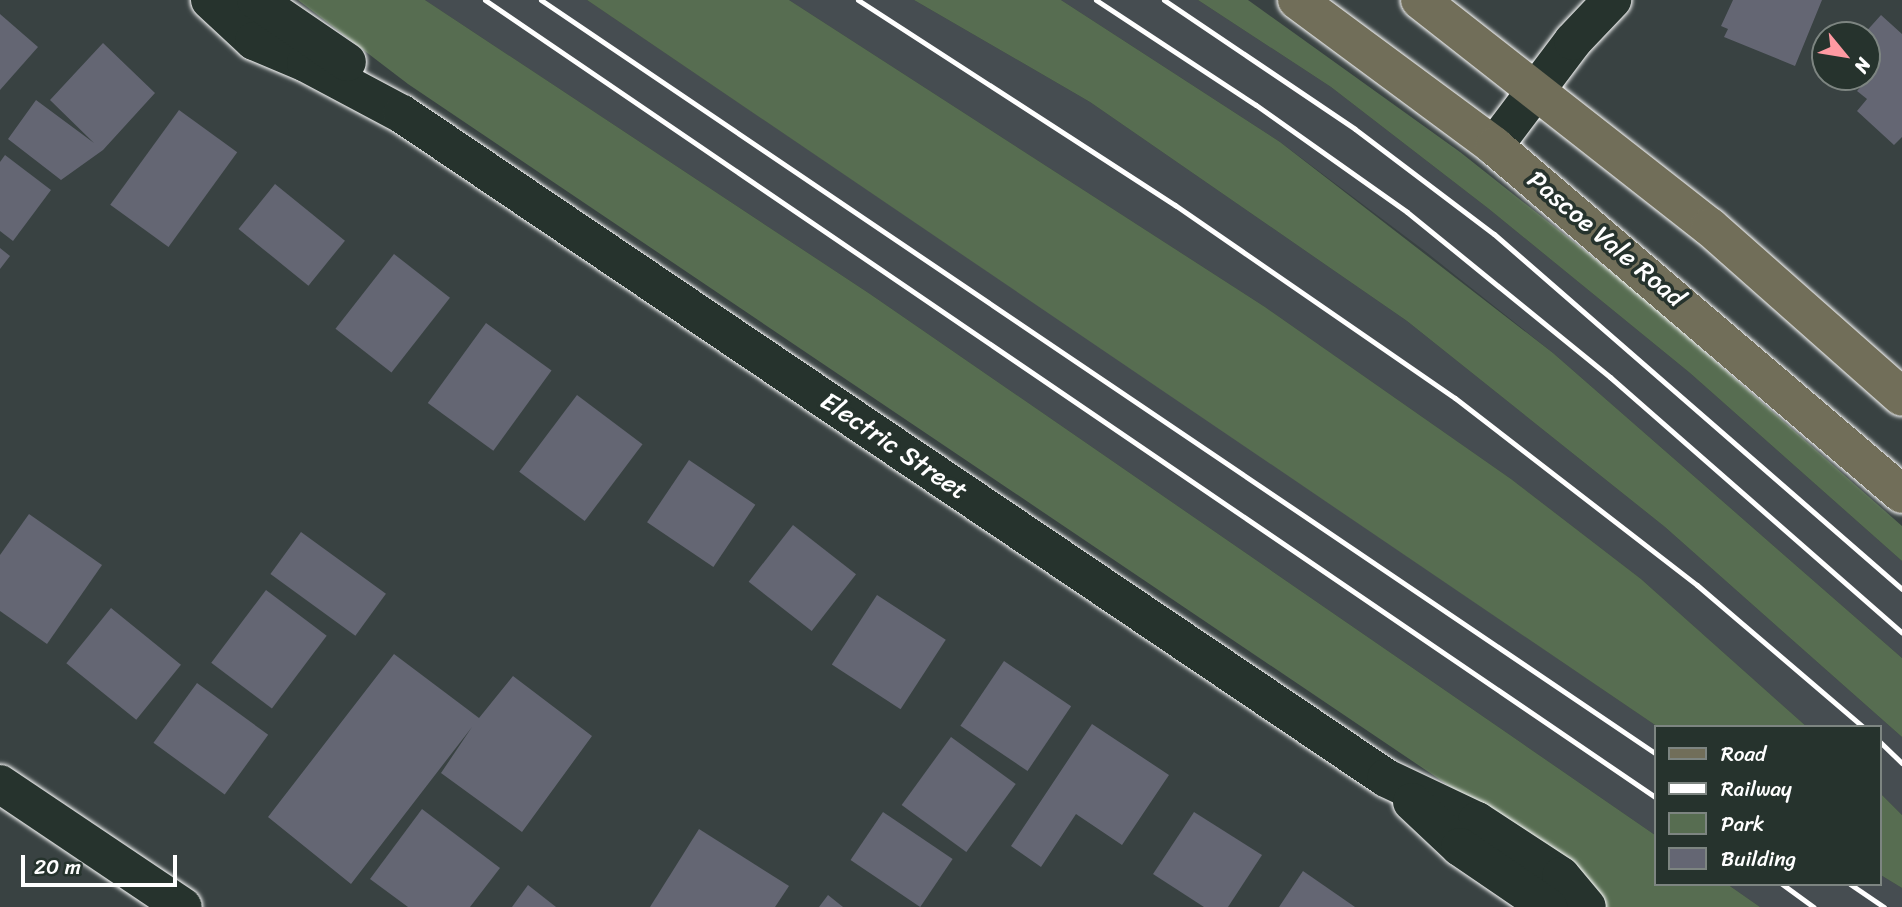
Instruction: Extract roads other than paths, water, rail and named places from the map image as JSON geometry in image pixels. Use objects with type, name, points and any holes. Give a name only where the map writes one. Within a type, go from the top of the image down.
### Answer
[{"type":"main road","name":"Pascoe Vale Road","points":[[1297,0],[1494,146],[1902,494]]},
{"type":"main road","points":[[1420,0],[1537,88],[1710,227],[1902,397]]},
{"type":"street","name":"Electric Street","points":[[210,0],[254,41],[306,63],[402,114],[1386,778],[1477,821],[1561,876],[1587,907]]},
{"type":"street","name":"Electric Street","points":[[256,0],[347,62],[402,114]]},
{"type":"street","points":[[1494,146],[1537,88],[1612,0]]},
{"type":"street","name":"Electric Street","points":[[1386,778],[1460,847],[1549,907]]},
{"type":"street","points":[[0,784],[183,907]]},
{"type":"railway","points":[[485,0],[1654,796]]},
{"type":"railway","points":[[541,0],[1654,752]]},
{"type":"railway","points":[[858,0],[1175,205],[1455,398],[1697,585],[1861,725]]},
{"type":"railway","points":[[1096,0],[1256,105],[1407,212],[1610,377],[1902,633]]},
{"type":"railway","points":[[1164,0],[1355,129],[1494,234],[1902,589]]},
{"type":"railway","points":[[1881,743],[1902,763]]},
{"type":"railway","points":[[1785,886],[1814,907]]},
{"type":"railway","points":[[1853,886],[1884,907]]}]
